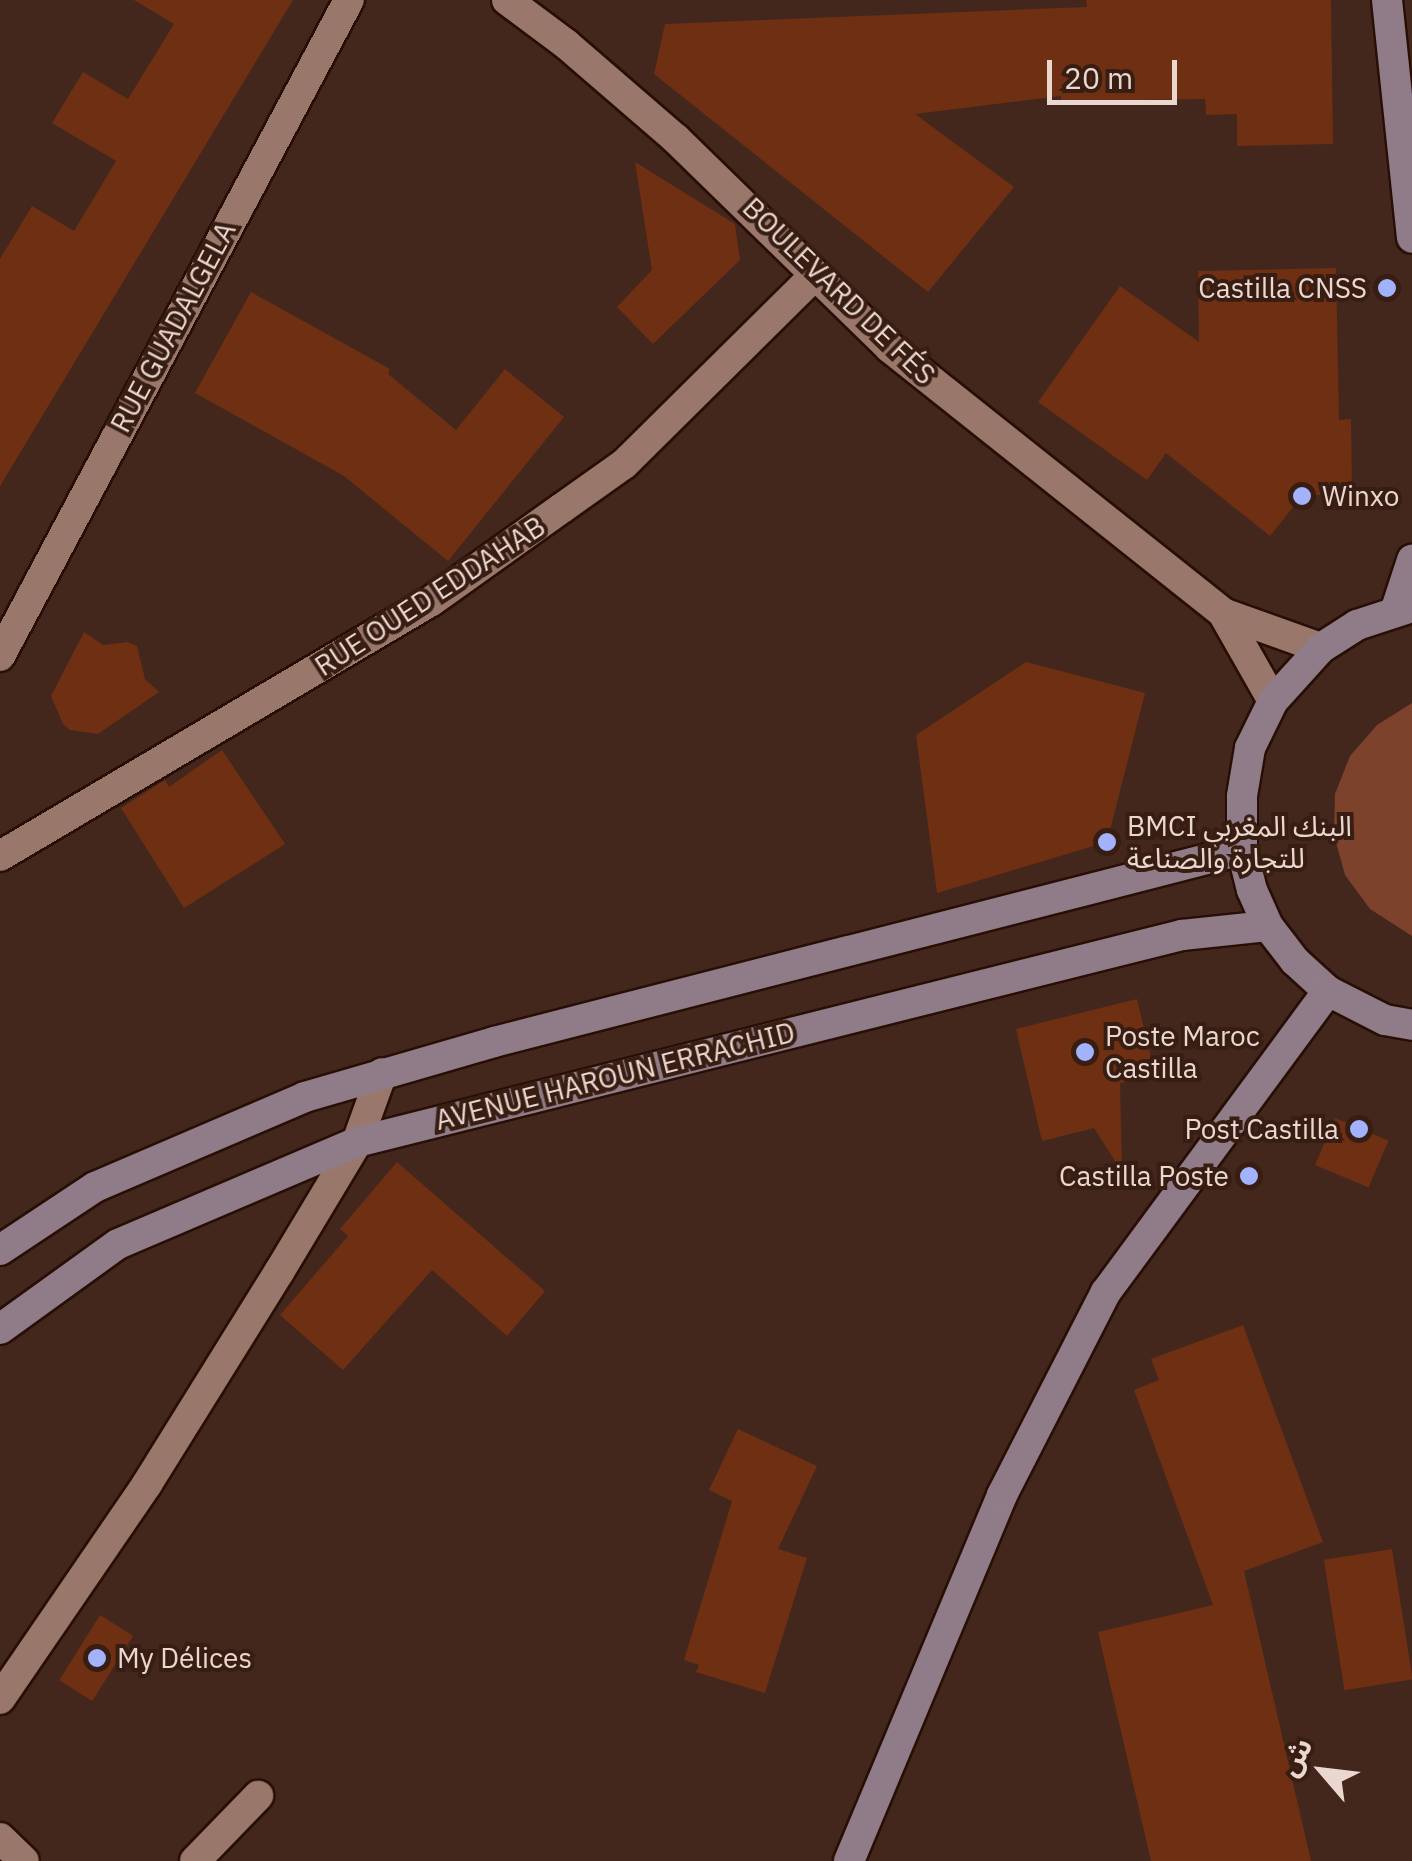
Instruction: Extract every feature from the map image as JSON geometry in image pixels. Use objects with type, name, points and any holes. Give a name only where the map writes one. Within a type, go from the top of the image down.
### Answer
[{"type":"main road","points":[[1387,0],[1412,238]]},
{"type":"main road","points":[[1412,560],[1404,608],[1357,625],[1321,648],[1273,701],[1250,748],[1242,796],[1242,850],[1252,890],[1268,926],[1294,961],[1328,990],[1385,1020],[1412,1025]]},
{"type":"main road","points":[[0,1250],[95,1187],[305,1097],[382,1073],[1242,850]]},
{"type":"main road","name":"AVENUE HAROUN ERRACHID","points":[[0,1330],[118,1244],[358,1142],[1182,935],[1268,926]]},
{"type":"main road","points":[[849,1861],[1002,1495],[1106,1292],[1328,990]]},
{"type":"street","name":"RUE GUADALGELA","points":[[0,656],[349,0]]},
{"type":"street","name":"BOULEVARD DE FÉS","points":[[507,0],[566,44],[676,139],[750,207],[814,276],[889,347],[1223,613],[1321,648]]},
{"type":"street","name":"RUE OUED EDDAHAB","points":[[0,856],[235,721],[430,602],[593,486],[686,405],[814,276]]},
{"type":"street","name":"BOULEVARD DE FÉS","points":[[1223,613],[1273,701]]},
{"type":"street","points":[[0,1698],[147,1484],[358,1142],[382,1073]]},
{"type":"street","points":[[195,1861],[258,1796]]},
{"type":"street","points":[[0,1838],[24,1861]]},
{"type":"shaded area","points":[[1412,703],[1412,936],[1370,909],[1345,875],[1334,835],[1335,794],[1350,756],[1377,725]]},
{"type":"building","points":[[134,0],[293,0],[0,486],[0,259],[32,206],[74,231],[116,161],[52,123],[83,72],[128,99],[174,24]]},
{"type":"building","points":[[1086,0],[1331,0],[1333,144],[1237,146],[1237,114],[1206,115],[1205,99],[1061,101],[1061,96],[915,114],[1014,187],[928,292],[654,74],[665,24],[1087,7]]},
{"type":"building","points":[[635,162],[735,224],[740,260],[653,344],[617,307],[652,270]]},
{"type":"building","points":[[1336,268],[1339,420],[1351,419],[1352,493],[1302,496],[1270,536],[1166,453],[1147,480],[1038,402],[1120,286],[1199,342],[1198,271]]},
{"type":"building","points":[[251,292],[390,369],[388,374],[456,430],[505,369],[564,417],[448,561],[344,476],[195,393]]},
{"type":"building","points":[[84,632],[103,645],[128,642],[137,646],[145,679],[159,692],[98,734],[70,730],[63,724],[51,696]]},
{"type":"building","points":[[1026,662],[1145,693],[1107,842],[937,893],[916,735]]},
{"type":"building","points":[[222,750],[285,844],[184,908],[121,808],[165,780],[169,787]]},
{"type":"building","name":"Poste Maroc Castilla","points":[[1137,999],[1155,1075],[1120,1083],[1122,1172],[1094,1128],[1042,1141],[1016,1029]]},
{"type":"building","points":[[1335,1118],[1388,1141],[1368,1188],[1315,1165]]},
{"type":"building","points":[[397,1162],[545,1291],[507,1336],[432,1270],[343,1370],[280,1315],[348,1236],[340,1229]]},
{"type":"building","points":[[1243,1325],[1323,1542],[1244,1571],[1311,1861],[1151,1861],[1098,1632],[1213,1605],[1134,1390],[1159,1380],[1151,1359]]},
{"type":"building","points":[[738,1429],[817,1466],[778,1549],[807,1558],[765,1693],[696,1672],[699,1665],[684,1660],[732,1501],[709,1490]]},
{"type":"building","points":[[1392,1549],[1412,1679],[1344,1690],[1324,1560]]},
{"type":"building","name":"My Délices","points":[[100,1615],[133,1636],[92,1701],[59,1680]]},
{"type":"place","name":"Castilla CNSS","points":[[1387,288]]},
{"type":"place","name":"Winxo","points":[[1302,496]]},
{"type":"place","name":"BMCI البنك المغربي للتجارة والصناعة","points":[[1107,842]]},
{"type":"place","name":"Poste Maroc Castilla","points":[[1085,1052]]},
{"type":"place","name":"Post Castilla","points":[[1359,1129]]},
{"type":"place","name":"Castilla Poste","points":[[1249,1176]]},
{"type":"place","name":"My Délices","points":[[97,1658]]}]
